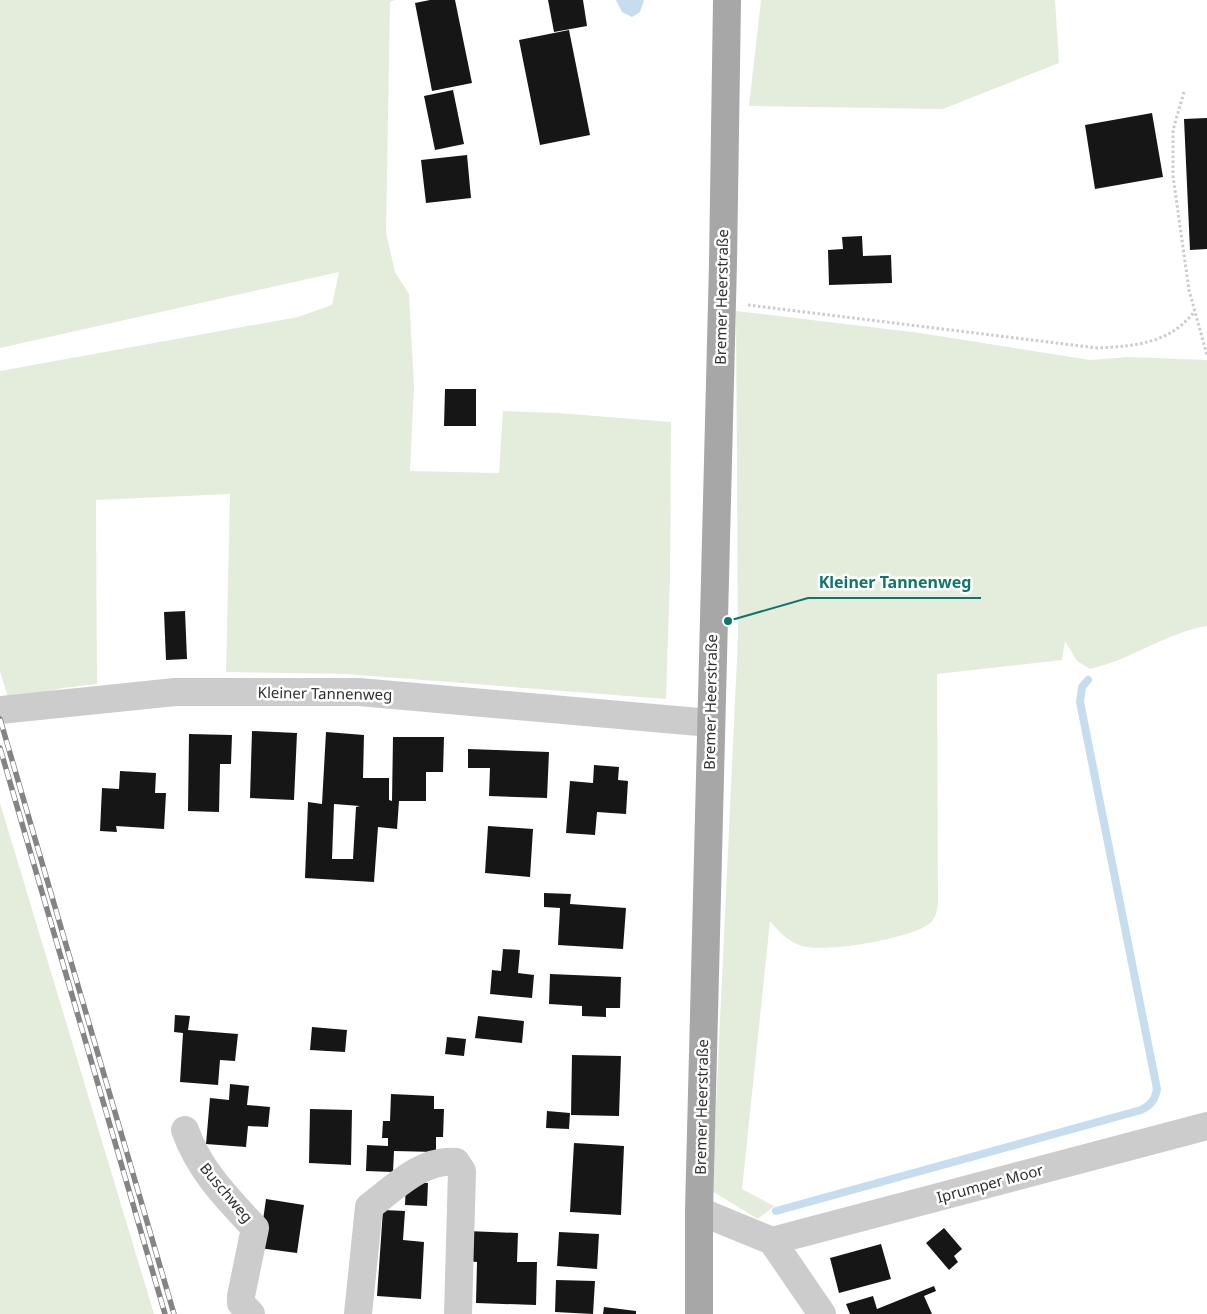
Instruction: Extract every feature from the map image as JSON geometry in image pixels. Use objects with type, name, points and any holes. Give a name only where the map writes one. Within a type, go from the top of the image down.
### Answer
[{"type":"main road","name":"Bremer Heerstraße","points":[[699,1314],[699,1211],[722,302],[727,0]]},
{"type":"street","name":"Kleiner Tannenweg","points":[[0,710],[174,692],[359,692],[710,723]]},
{"type":"street","name":"Iprumper Moor","points":[[772,1241],[1207,1126]]},
{"type":"street","name":"Buschweg","points":[[185,1130],[192,1152],[210,1178],[255,1228],[241,1296],[241,1303],[250,1314]]},
{"type":"street","points":[[358,1314],[369,1207],[409,1176],[443,1160],[456,1162],[462,1171],[458,1314]]},
{"type":"street","points":[[699,1211],[772,1241],[822,1314]]},
{"type":"path","points":[[1184,92],[1173,130],[1173,176],[1184,265],[1194,312],[1207,355]]},
{"type":"path","points":[[722,302],[1097,348],[1138,344],[1169,336],[1194,312]]},
{"type":"green space","points":[[0,0],[395,0],[390,2],[386,233],[395,272],[409,294],[414,386],[410,471],[499,473],[503,411],[558,413],[671,422],[670,575],[666,699],[346,674],[226,672],[230,494],[96,500],[97,684],[63,688],[9,701],[0,671],[0,371],[298,317],[332,305],[339,272],[0,348]]},
{"type":"green space","points":[[761,0],[1055,0],[1059,63],[943,109],[749,106]]},
{"type":"green space","points":[[736,311],[920,333],[1090,360],[1128,357],[1207,360],[1207,626],[1177,634],[1120,659],[1090,669],[1077,661],[1065,641],[1062,660],[937,674],[938,903],[933,919],[926,926],[901,936],[865,944],[829,948],[814,948],[792,942],[770,921],[742,1189],[774,1206],[758,1219],[712,1191],[738,637]]},
{"type":"green space","points":[[0,803],[154,1314],[0,1314]]},
{"type":"water","points":[[616,0],[644,0],[640,12],[632,17],[622,12]]},
{"type":"building","points":[[430,0],[455,0],[472,83],[432,91],[415,3]]},
{"type":"building","points":[[548,0],[583,0],[587,26],[554,32]]},
{"type":"building","points":[[569,30],[590,135],[540,145],[519,40]]},
{"type":"building","points":[[453,90],[464,144],[435,150],[424,96]]},
{"type":"building","points":[[1152,113],[1163,177],[1095,189],[1085,125]]},
{"type":"building","points":[[1207,118],[1207,249],[1190,250],[1184,119]]},
{"type":"building","points":[[467,155],[471,198],[426,203],[421,160]]},
{"type":"building","points":[[862,236],[863,256],[891,255],[892,283],[829,285],[828,250],[843,249],[842,237]]},
{"type":"building","points":[[445,389],[476,389],[476,426],[444,426]]},
{"type":"building","points":[[185,611],[187,659],[166,660],[164,612]]},
{"type":"building","points":[[252,731],[297,733],[294,800],[250,798]]},
{"type":"building","points":[[326,732],[364,735],[363,778],[389,778],[389,800],[392,801],[393,737],[444,737],[443,772],[426,772],[426,801],[399,801],[397,829],[378,827],[374,882],[305,878],[308,802],[322,804]],"holes":[[[334,804],[360,806],[356,807],[353,859],[332,859]]]},
{"type":"building","points":[[189,734],[232,735],[231,764],[220,764],[219,812],[188,811]]},
{"type":"building","points":[[468,749],[549,752],[547,798],[489,796],[490,768],[468,768]]},
{"type":"building","points":[[594,765],[619,767],[618,780],[628,781],[626,814],[597,812],[595,835],[566,833],[570,781],[593,783]]},
{"type":"building","points":[[120,771],[156,773],[155,793],[166,793],[164,829],[116,826],[117,832],[100,831],[102,788],[119,789]]},
{"type":"building","points":[[488,826],[533,829],[530,877],[485,873]]},
{"type":"building","points":[[544,893],[571,894],[570,904],[626,908],[623,949],[558,945],[560,908],[544,907]]},
{"type":"building","points":[[503,949],[520,950],[518,973],[534,975],[532,998],[490,994],[492,970],[501,971]]},
{"type":"building","points":[[550,974],[621,977],[620,1008],[606,1008],[606,1017],[582,1016],[582,1006],[549,1004]]},
{"type":"building","points":[[175,1015],[190,1016],[188,1030],[238,1034],[235,1061],[220,1060],[218,1085],[180,1082],[183,1033],[174,1032]]},
{"type":"building","points":[[478,1016],[524,1021],[522,1043],[475,1038]]},
{"type":"building","points":[[312,1027],[347,1030],[345,1052],[310,1050]]},
{"type":"building","points":[[447,1037],[466,1039],[464,1056],[445,1054]]},
{"type":"building","points":[[572,1055],[621,1056],[619,1116],[571,1115]]},
{"type":"building","points":[[230,1084],[249,1086],[247,1105],[270,1107],[268,1127],[248,1126],[246,1147],[206,1144],[210,1098],[229,1100]]},
{"type":"building","points":[[391,1094],[434,1096],[434,1109],[444,1109],[443,1137],[436,1137],[436,1152],[394,1151],[393,1172],[366,1171],[367,1145],[388,1146],[388,1138],[382,1138],[383,1121],[390,1121]]},
{"type":"building","points":[[310,1109],[352,1110],[351,1165],[309,1163]]},
{"type":"building","points":[[547,1111],[570,1113],[569,1129],[546,1128]]},
{"type":"building","points":[[574,1143],[624,1146],[621,1215],[570,1212]]},
{"type":"building","points":[[406,1182],[428,1183],[427,1206],[405,1205]]},
{"type":"building","points":[[266,1199],[304,1205],[297,1253],[259,1248]]},
{"type":"building","points":[[383,1210],[405,1211],[403,1240],[424,1242],[421,1299],[377,1296]]},
{"type":"building","points":[[944,1228],[962,1249],[954,1256],[958,1262],[949,1270],[926,1243]]},
{"type":"building","points":[[467,1231],[518,1233],[517,1262],[537,1262],[536,1305],[476,1303],[477,1262],[466,1261]]},
{"type":"building","points":[[559,1232],[599,1234],[597,1269],[557,1266]]},
{"type":"building","points":[[881,1244],[891,1279],[839,1293],[830,1258]]},
{"type":"building","points":[[556,1280],[595,1281],[593,1314],[555,1312]]},
{"type":"building","points":[[934,1286],[936,1291],[924,1296],[932,1314],[850,1314],[846,1304],[873,1296],[877,1309]]},
{"type":"building","points":[[604,1307],[636,1311],[636,1314],[603,1314]]},
{"type":"waterway","points":[[776,1211],[1141,1110],[1154,1099],[1157,1089],[1080,702],[1082,687],[1088,680]]},
{"type":"railway","points":[[0,719],[174,1314]]},
{"type":"railway","points":[[0,748],[165,1314]]},
{"type":"place","name":"Kleiner Tannenweg","points":[[728,621]]}]
